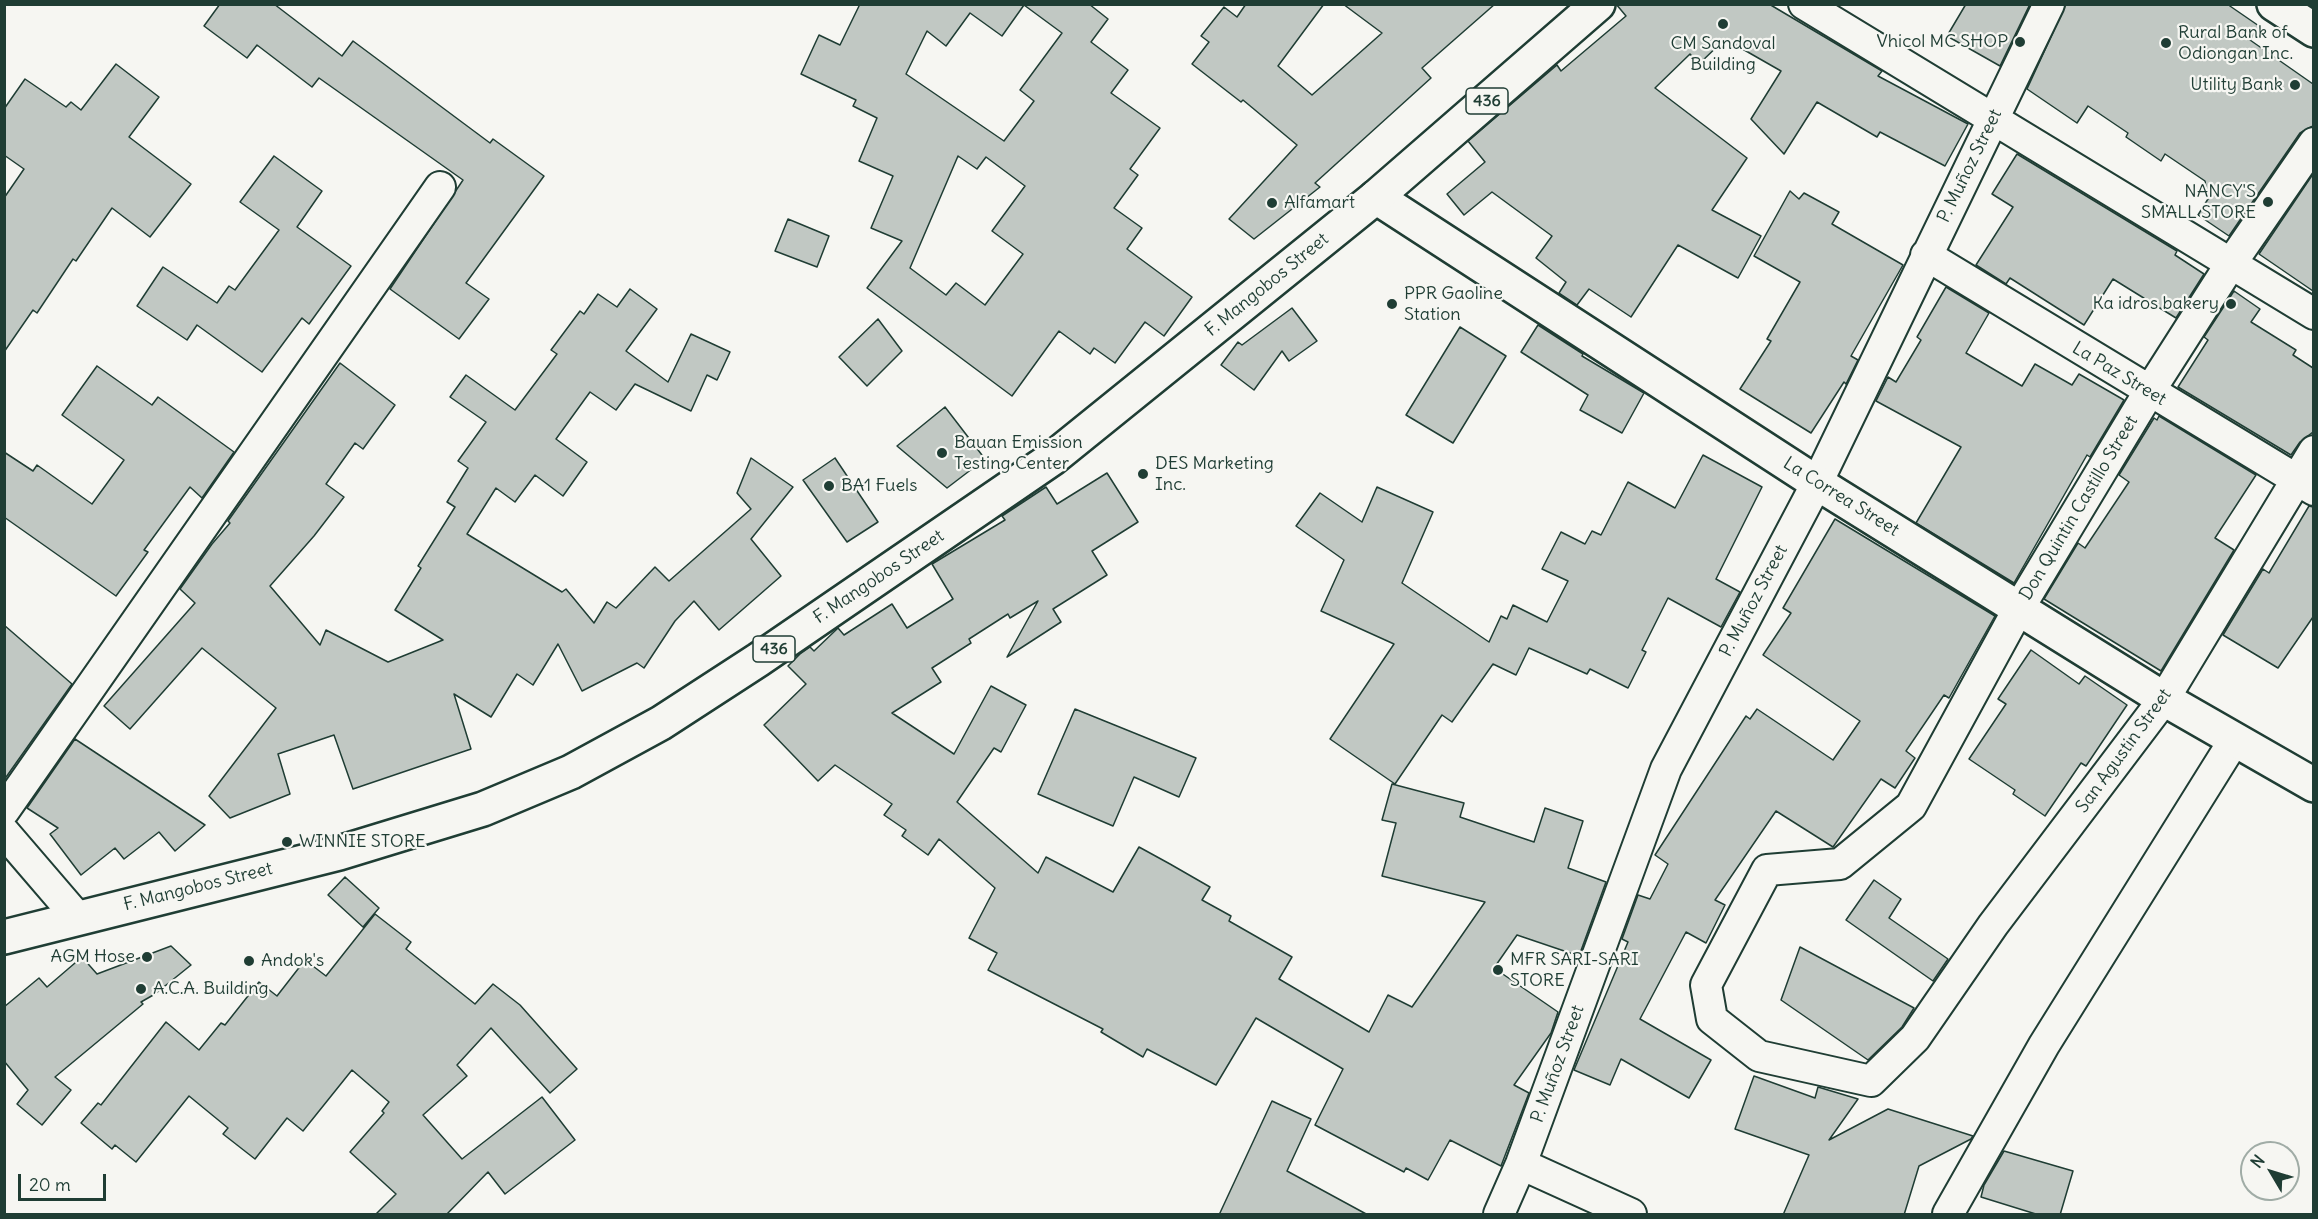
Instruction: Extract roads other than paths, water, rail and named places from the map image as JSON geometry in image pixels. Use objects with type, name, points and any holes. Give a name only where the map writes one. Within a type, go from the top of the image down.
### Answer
[{"type":"main road","name":"F. Mangobos Street","points":[[4,937],[339,853],[483,810],[571,772],[661,723],[759,660],[1053,458],[1376,197],[1598,4]]},
{"type":"main road","points":[[2274,4],[2313,30]]},
{"type":"main road","name":"La Correa Street","points":[[1376,197],[1817,483],[2164,699],[2313,785]]},
{"type":"street","points":[[1804,4],[2232,262],[2313,314]]},
{"type":"street","name":"P. Muñoz Street","points":[[1499,1215],[1521,1164],[1666,769],[1817,483],[2049,4]]},
{"type":"street","name":"Don Quintin Castillo Street","points":[[1840,864],[1911,806],[2019,608],[2149,392],[2232,262],[2313,143]]},
{"type":"street","points":[[4,811],[440,187]]},
{"type":"street","name":"La Paz Street","points":[[1926,255],[2304,484]]},
{"type":"street","name":"San Agustin Street","points":[[1840,864],[1767,870],[1706,986],[1712,1019],[1759,1056],[1871,1081],[1915,1038],[1993,925],[2164,699],[2304,484],[2313,451]]},
{"type":"street","points":[[1948,1215],[2044,1045],[2235,739]]},
{"type":"street","points":[[4,831],[77,917]]},
{"type":"street","points":[[1521,1164],[1631,1215]]},
{"type":"place","name":"CM Sandoval Building","points":[[1723,24]]},
{"type":"place","name":"Vhicol MC SHOP","points":[[2020,42]]},
{"type":"place","name":"Rural Bank of Odiongan Inc.","points":[[2166,43]]},
{"type":"place","name":"Utility Bank","points":[[2295,85]]},
{"type":"place","name":"NANCY'S SMALL STORE","points":[[2268,202]]},
{"type":"place","name":"Alfamart","points":[[1272,203]]},
{"type":"place","name":"PPR Gaoline Station","points":[[1392,304]]},
{"type":"place","name":"Ka idros bakery","points":[[2231,304]]},
{"type":"place","name":"Bauan Emission Testing Center","points":[[942,453]]},
{"type":"place","name":"DES Marketing Inc.","points":[[1143,474]]},
{"type":"place","name":"BA1 Fuels","points":[[829,486]]},
{"type":"place","name":"WINNIE STORE","points":[[287,842]]},
{"type":"place","name":"AGM Hose","points":[[147,957]]},
{"type":"place","name":"Andok's","points":[[249,961]]},
{"type":"place","name":"MFR SARI-SARI STORE","points":[[1498,970]]},
{"type":"place","name":"A.C.A. Building","points":[[141,989]]}]
